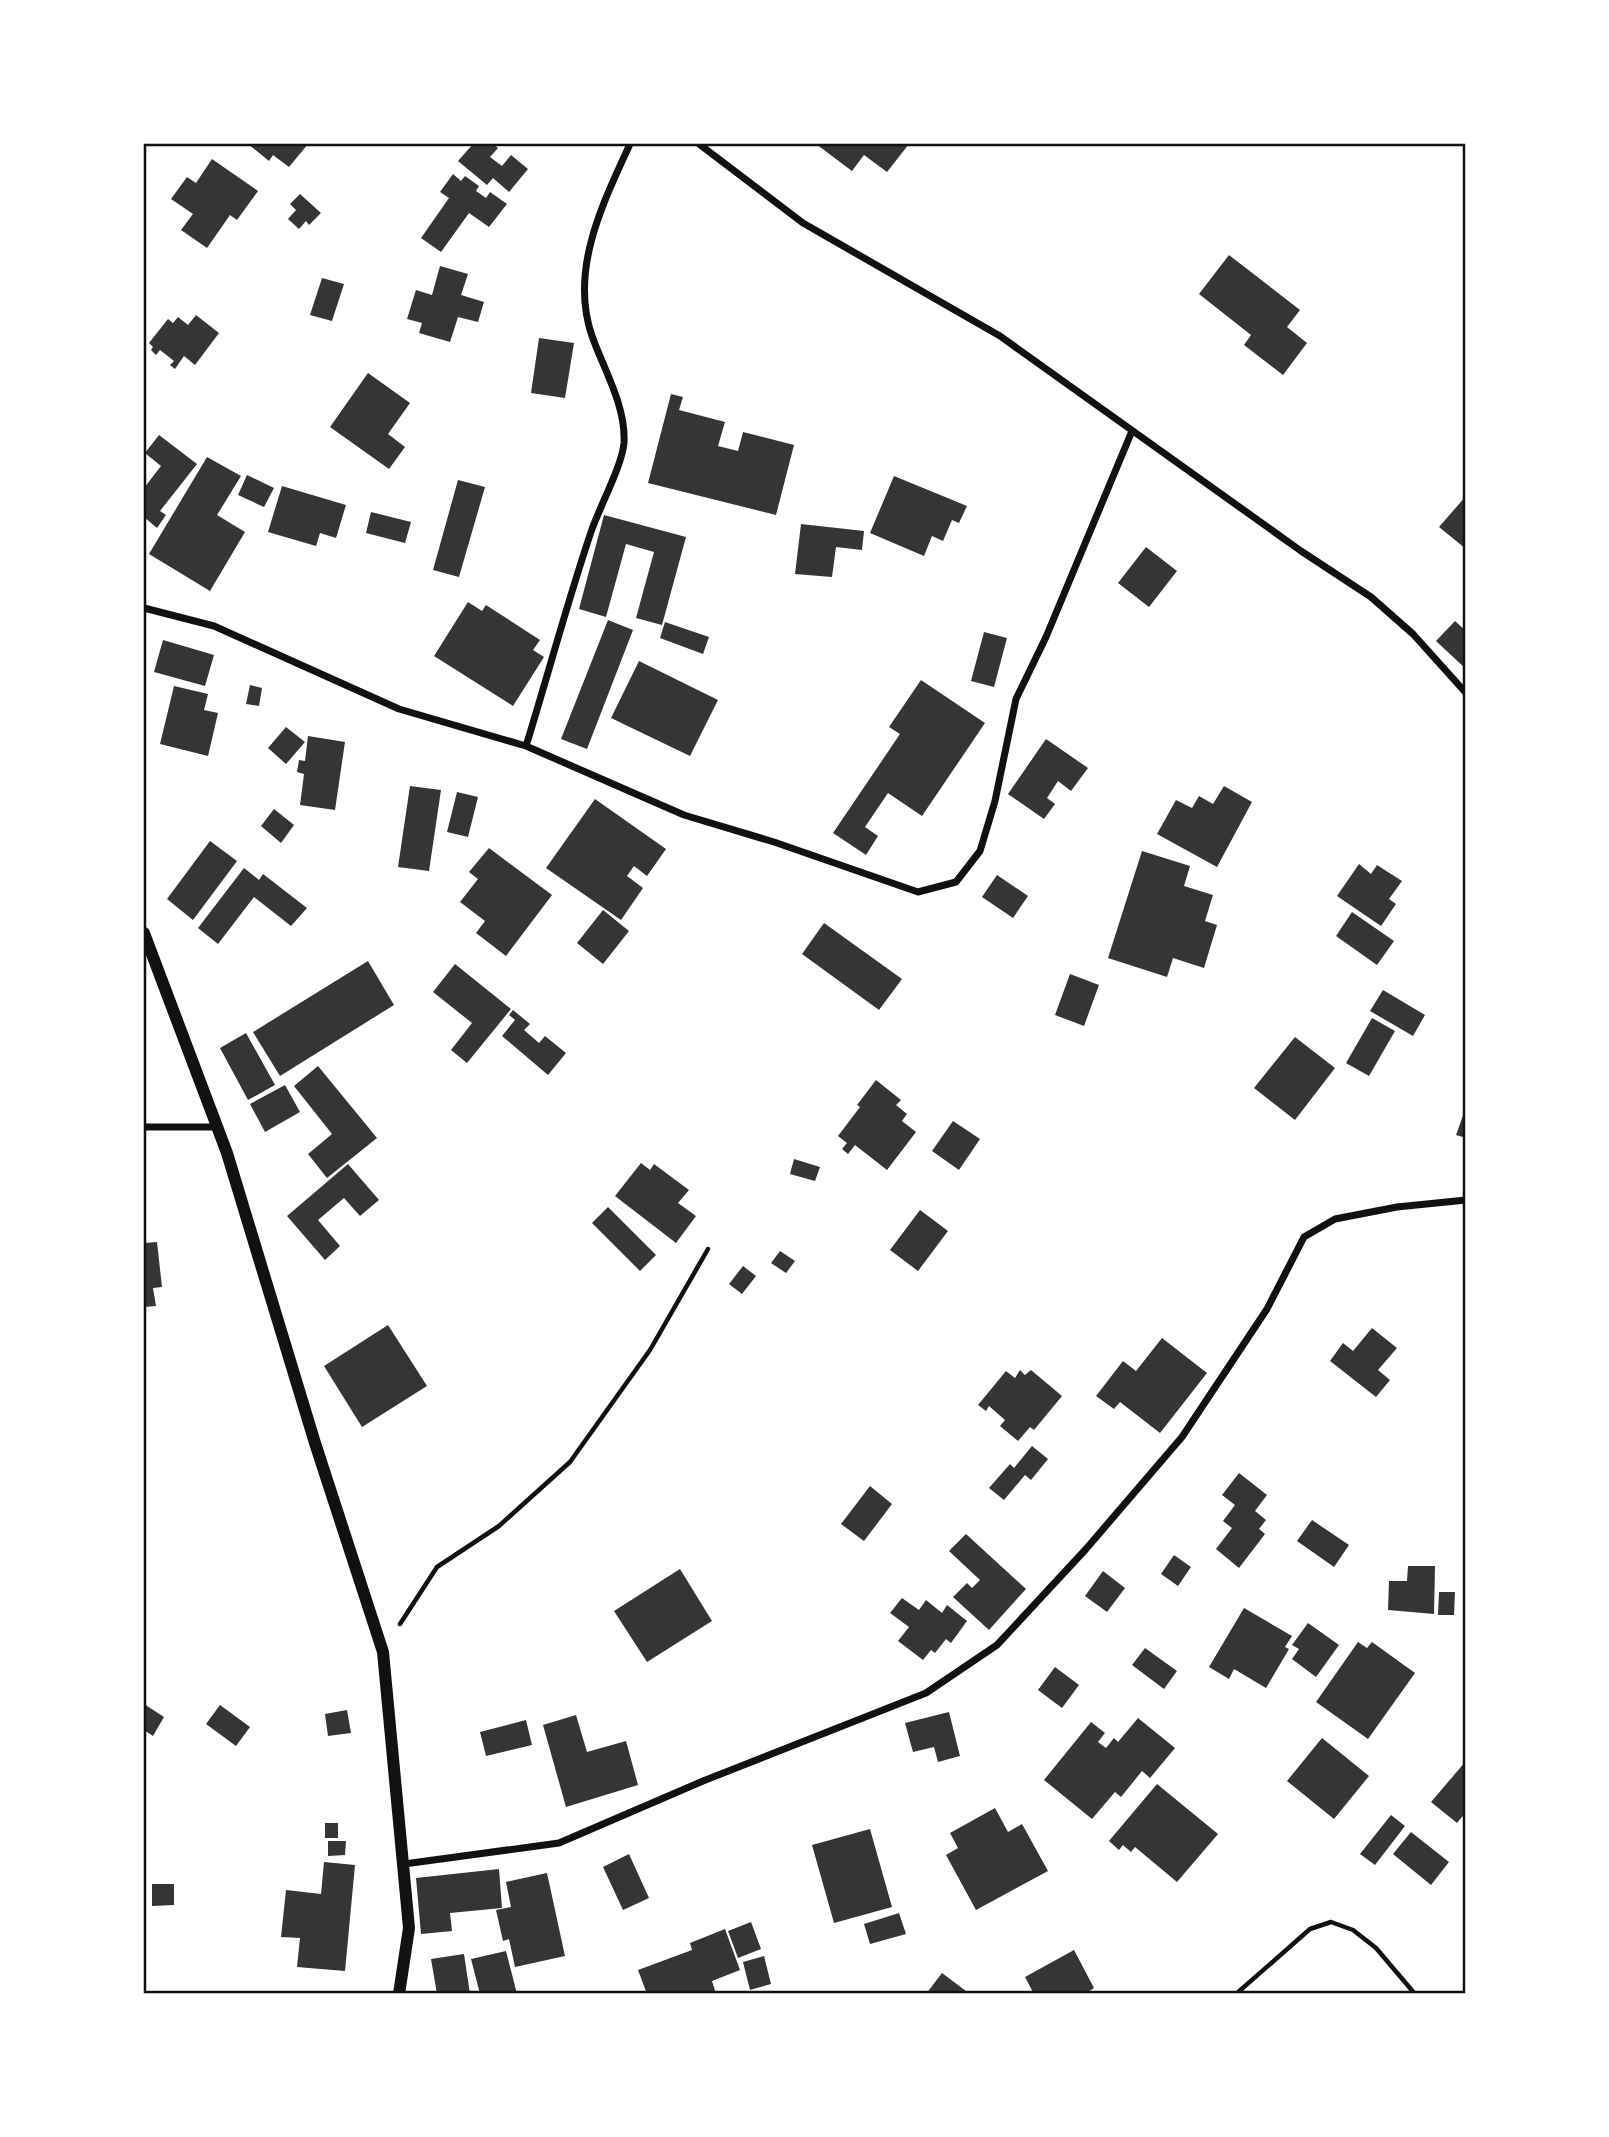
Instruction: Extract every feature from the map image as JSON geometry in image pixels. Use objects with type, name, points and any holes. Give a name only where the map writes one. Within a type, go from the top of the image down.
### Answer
[{"type":"street","points":[[526,746],[591,532],[624,445],[621,410],[591,332],[584,295],[585,264],[598,220],[630,144]]},
{"type":"street","points":[[699,144],[803,223],[1000,337],[1371,597],[1413,634],[1465,692]]},
{"type":"street","points":[[144,608],[214,626],[399,709],[526,746],[684,816],[774,842],[918,892],[956,882],[980,851],[995,801],[1016,699],[1046,637],[1132,431]]},
{"type":"street","points":[[144,933],[227,1153],[315,1443],[383,1652],[409,1928],[399,1993]]},
{"type":"street","points":[[144,1127],[217,1128]]},
{"type":"street","points":[[404,1864],[559,1843],[703,1781],[926,1693],[997,1645],[1086,1549],[1182,1437],[1267,1309],[1304,1237],[1335,1219],[1397,1207],[1465,1200]]},
{"type":"path","points":[[383,1652],[437,1567],[499,1525],[570,1462],[650,1350],[708,1249]]},
{"type":"path","points":[[1236,1993],[1310,1929],[1331,1922],[1353,1930],[1376,1948],[1415,1993]]},
{"type":"building","points":[[248,144],[308,144],[289,167],[273,155],[269,161]]},
{"type":"building","points":[[473,144],[493,144],[498,148],[490,157],[502,166],[511,155],[528,169],[509,192],[493,178],[487,185],[458,161]]},
{"type":"building","points":[[816,144],[909,144],[887,172],[864,155],[852,171]]},
{"type":"building","points":[[212,159],[258,191],[237,220],[230,215],[207,248],[181,230],[193,214],[171,199],[187,177],[196,183]]},
{"type":"building","points":[[453,174],[461,181],[465,176],[479,186],[476,191],[486,198],[490,192],[507,204],[489,227],[469,213],[441,252],[421,238],[449,198],[440,192]]},
{"type":"building","points":[[300,194],[321,213],[309,225],[306,221],[299,229],[288,219],[296,210],[290,204]]},
{"type":"building","points":[[1229,255],[1300,310],[1287,327],[1307,343],[1283,375],[1244,345],[1251,335],[1199,294]]},
{"type":"building","points":[[440,266],[468,274],[461,295],[484,302],[478,322],[458,317],[450,342],[419,333],[422,323],[407,319],[416,290],[432,295]]},
{"type":"building","points":[[322,278],[344,284],[332,321],[310,315]]},
{"type":"building","points":[[196,315],[219,333],[195,365],[184,356],[175,369],[170,365],[174,361],[160,350],[156,355],[149,343],[168,319],[173,323],[178,317],[188,325]]},
{"type":"building","points":[[539,338],[574,343],[565,398],[531,393]]},
{"type":"building","points":[[368,373],[410,403],[388,434],[405,447],[389,469],[330,427]]},
{"type":"building","points":[[671,394],[683,397],[679,410],[725,422],[718,446],[738,451],[743,432],[794,445],[776,515],[648,483]]},
{"type":"building","points":[[159,435],[197,464],[160,511],[166,515],[157,528],[144,517],[144,488],[161,466],[145,453]]},
{"type":"building","points":[[207,457],[241,476],[217,515],[245,532],[210,591],[149,554]]},
{"type":"building","points":[[247,475],[274,488],[264,507],[238,495]]},
{"type":"building","points":[[894,476],[967,506],[959,523],[952,520],[943,541],[932,536],[924,556],[870,533]]},
{"type":"building","points":[[458,480],[485,487],[459,577],[433,570]]},
{"type":"building","points":[[282,486],[346,505],[336,538],[320,533],[316,546],[268,532]]},
{"type":"building","points":[[1466,496],[1466,549],[1439,527]]},
{"type":"building","points":[[371,512],[411,522],[405,543],[366,533]]},
{"type":"building","points":[[604,515],[686,537],[662,625],[636,618],[654,552],[626,544],[606,617],[579,609]]},
{"type":"building","points":[[801,524],[864,531],[862,550],[836,547],[832,577],[795,574]]},
{"type":"building","points":[[1146,547],[1177,571],[1149,607],[1118,583]]},
{"type":"building","points":[[468,602],[482,611],[486,605],[540,640],[533,650],[544,657],[513,706],[434,656]]},
{"type":"building","points":[[608,620],[633,630],[587,749],[561,739]]},
{"type":"building","points":[[1455,621],[1466,631],[1466,669],[1436,641]]},
{"type":"building","points":[[665,622],[709,637],[703,654],[660,638]]},
{"type":"building","points":[[984,632],[1007,638],[994,687],[971,681]]},
{"type":"building","points":[[163,640],[214,655],[205,686],[154,672]]},
{"type":"building","points":[[639,661],[718,700],[690,756],[611,718]]},
{"type":"building","points":[[921,680],[985,723],[922,816],[888,793],[865,827],[878,836],[866,855],[833,833],[900,734],[889,727]]},
{"type":"building","points":[[250,685],[262,688],[259,706],[246,704]]},
{"type":"building","points":[[174,686],[208,694],[204,710],[218,713],[208,756],[160,744]]},
{"type":"building","points":[[286,727],[305,742],[286,764],[268,748]]},
{"type":"building","points":[[308,736],[345,742],[335,810],[300,805],[304,774],[297,772],[299,760],[305,761]]},
{"type":"building","points":[[1046,739],[1088,768],[1071,791],[1058,781],[1047,798],[1055,804],[1044,819],[1008,794]]},
{"type":"building","points":[[410,786],[441,790],[429,871],[398,867]]},
{"type":"building","points":[[1224,786],[1252,802],[1217,867],[1157,834],[1176,800],[1192,808],[1199,796],[1213,804]]},
{"type":"building","points":[[457,792],[478,797],[468,837],[447,832]]},
{"type":"building","points":[[595,799],[666,849],[647,876],[634,866],[627,876],[643,888],[621,920],[546,868]]},
{"type":"building","points":[[274,809],[294,825],[281,843],[261,826]]},
{"type":"building","points":[[210,841],[237,861],[193,920],[167,899]]},
{"type":"building","points":[[489,848],[552,895],[506,956],[476,933],[485,921],[460,902],[478,879],[469,872]]},
{"type":"building","points":[[1142,851],[1190,866],[1184,886],[1213,895],[1205,921],[1217,925],[1204,968],[1173,958],[1167,977],[1108,958]]},
{"type":"building","points":[[1359,864],[1371,874],[1377,865],[1402,881],[1389,899],[1396,904],[1381,926],[1337,896]]},
{"type":"building","points":[[244,868],[259,880],[263,874],[307,908],[291,926],[254,897],[218,944],[198,928]]},
{"type":"building","points":[[997,875],[1028,896],[1013,918],[982,897]]},
{"type":"building","points":[[603,910],[629,931],[603,964],[577,943]]},
{"type":"building","points":[[1352,912],[1394,941],[1377,965],[1336,936]]},
{"type":"building","points":[[824,923],[902,979],[879,1010],[802,954]]},
{"type":"building","points":[[368,961],[394,1005],[280,1076],[253,1032]]},
{"type":"building","points":[[455,964],[511,1009],[467,1063],[451,1050],[472,1023],[433,992]]},
{"type":"building","points":[[1070,974],[1099,985],[1084,1026],[1055,1015]]},
{"type":"building","points":[[1383,990],[1425,1015],[1413,1036],[1370,1011]]},
{"type":"building","points":[[513,1010],[530,1024],[524,1030],[539,1043],[545,1036],[566,1053],[548,1075],[502,1036],[515,1020],[509,1015]]},
{"type":"building","points":[[1372,1018],[1395,1031],[1369,1076],[1346,1063]]},
{"type":"building","points":[[246,1033],[275,1085],[248,1100],[220,1048]]},
{"type":"building","points":[[1295,1037],[1335,1068],[1295,1120],[1254,1088]]},
{"type":"building","points":[[318,1066],[377,1138],[327,1178],[308,1154],[332,1134],[294,1086]]},
{"type":"building","points":[[876,1080],[901,1100],[896,1105],[907,1114],[902,1121],[916,1132],[887,1170],[855,1145],[848,1154],[842,1149],[847,1143],[838,1136]]},
{"type":"building","points":[[285,1085],[300,1112],[265,1132],[250,1104]]},
{"type":"building","points":[[1466,1107],[1466,1138],[1456,1135]]},
{"type":"building","points":[[953,1121],[980,1139],[959,1170],[932,1151]]},
{"type":"building","points":[[794,1159],[820,1167],[815,1181],[790,1174]]},
{"type":"building","points":[[641,1163],[650,1170],[654,1164],[689,1190],[678,1203],[696,1216],[676,1243],[615,1196]]},
{"type":"building","points":[[348,1164],[379,1200],[360,1216],[344,1198],[318,1220],[340,1246],[325,1260],[287,1216]]},
{"type":"building","points":[[608,1207],[656,1255],[640,1271],[592,1223]]},
{"type":"building","points":[[920,1210],[948,1231],[918,1271],[890,1250]]},
{"type":"building","points":[[157,1242],[162,1287],[153,1288],[156,1306],[144,1307],[144,1243]]},
{"type":"building","points":[[780,1251],[795,1261],[786,1273],[771,1263]]},
{"type":"building","points":[[743,1266],[756,1276],[742,1294],[729,1284]]},
{"type":"building","points":[[388,1325],[427,1386],[362,1427],[324,1366]]},
{"type":"building","points":[[1372,1328],[1397,1348],[1378,1370],[1390,1380],[1376,1397],[1330,1361],[1343,1343],[1353,1351]]},
{"type":"building","points":[[1162,1338],[1207,1373],[1160,1433],[1120,1402],[1114,1409],[1096,1396],[1123,1361],[1136,1371]]},
{"type":"building","points":[[1020,1370],[1025,1375],[1031,1370],[1062,1396],[1034,1430],[1030,1427],[1018,1441],[1000,1426],[1005,1420],[989,1406],[986,1411],[978,1405],[1006,1371],[1015,1378]]},
{"type":"building","points":[[1032,1446],[1048,1459],[1031,1480],[1025,1475],[1004,1500],[989,1488],[1010,1464],[1014,1468]]},
{"type":"building","points":[[1239,1473],[1267,1495],[1255,1511],[1266,1520],[1259,1529],[1265,1534],[1239,1568],[1216,1549],[1232,1528],[1223,1521],[1235,1505],[1222,1495]]},
{"type":"building","points":[[870,1486],[892,1504],[864,1541],[841,1524]]},
{"type":"building","points":[[1312,1520],[1349,1545],[1334,1567],[1297,1541]]},
{"type":"building","points":[[966,1534],[1026,1589],[989,1630],[953,1597],[967,1583],[972,1588],[980,1580],[949,1551]]},
{"type":"building","points":[[1174,1555],[1191,1567],[1178,1586],[1161,1574]]},
{"type":"building","points":[[1408,1566],[1435,1566],[1434,1614],[1388,1610],[1389,1581],[1407,1581]]},
{"type":"building","points":[[680,1569],[712,1621],[647,1662],[614,1611]]},
{"type":"building","points":[[1103,1571],[1125,1588],[1107,1612],[1085,1596]]},
{"type":"building","points":[[1439,1592],[1455,1592],[1454,1615],[1438,1615]]},
{"type":"building","points":[[902,1598],[919,1610],[926,1600],[942,1613],[947,1605],[967,1621],[951,1643],[946,1639],[935,1653],[931,1650],[923,1660],[898,1641],[909,1627],[890,1613]]},
{"type":"building","points":[[1244,1608],[1292,1636],[1285,1647],[1289,1649],[1266,1688],[1234,1669],[1229,1679],[1209,1667]]},
{"type":"building","points":[[1308,1623],[1339,1645],[1316,1677],[1292,1659],[1299,1649],[1292,1645]]},
{"type":"building","points":[[1358,1642],[1367,1648],[1372,1642],[1415,1673],[1368,1739],[1316,1702]]},
{"type":"building","points":[[1145,1648],[1177,1671],[1164,1689],[1132,1665]]},
{"type":"building","points":[[1055,1667],[1079,1685],[1062,1708],[1038,1690]]},
{"type":"building","points":[[144,1704],[164,1717],[153,1736],[144,1730]]},
{"type":"building","points":[[220,1705],[250,1727],[236,1746],[206,1724]]},
{"type":"building","points":[[347,1710],[351,1733],[328,1736],[325,1714]]},
{"type":"building","points":[[949,1712],[960,1756],[938,1762],[934,1747],[913,1752],[905,1723]]},
{"type":"building","points":[[576,1715],[587,1752],[626,1741],[638,1785],[566,1807],[543,1725]]},
{"type":"building","points":[[1138,1718],[1175,1748],[1150,1778],[1142,1771],[1121,1797],[1115,1792],[1092,1819],[1044,1780],[1091,1722],[1105,1733],[1098,1742],[1106,1748],[1114,1738],[1118,1742]]},
{"type":"building","points":[[526,1720],[532,1745],[486,1756],[480,1732]]},
{"type":"building","points":[[1322,1738],[1369,1776],[1334,1819],[1287,1781]]},
{"type":"building","points":[[1466,1761],[1466,1812],[1457,1823],[1431,1802]]},
{"type":"building","points":[[1157,1784],[1218,1834],[1177,1882],[1135,1847],[1131,1852],[1123,1845],[1119,1850],[1109,1841]]},
{"type":"building","points":[[995,1808],[1008,1832],[1022,1824],[1048,1871],[976,1910],[946,1855],[958,1848],[950,1833]]},
{"type":"building","points":[[1391,1815],[1405,1826],[1375,1865],[1360,1854]]},
{"type":"building","points":[[325,1823],[338,1823],[338,1838],[325,1838]]},
{"type":"building","points":[[870,1829],[892,1907],[834,1923],[812,1845]]},
{"type":"building","points":[[1411,1832],[1449,1862],[1431,1885],[1393,1854]]},
{"type":"building","points":[[328,1841],[346,1841],[345,1855],[328,1856]]},
{"type":"building","points":[[629,1854],[649,1898],[623,1910],[603,1867]]},
{"type":"building","points":[[324,1862],[355,1865],[345,1971],[297,1967],[300,1938],[281,1937],[286,1890],[321,1894]]},
{"type":"building","points":[[499,1869],[502,1908],[450,1913],[452,1931],[421,1934],[416,1878]]},
{"type":"building","points":[[547,1873],[565,1956],[515,1967],[509,1939],[503,1941],[496,1910],[511,1907],[506,1882]]},
{"type":"building","points":[[152,1884],[174,1884],[174,1905],[152,1906]]},
{"type":"building","points":[[899,1913],[906,1934],[870,1944],[864,1924]]},
{"type":"building","points":[[751,1922],[761,1949],[738,1958],[728,1931]]},
{"type":"building","points":[[725,1929],[740,1970],[712,1981],[716,1994],[647,1994],[638,1970],[692,1950],[690,1943]]},
{"type":"building","points":[[1074,1950],[1094,1988],[1085,1994],[1034,1994],[1025,1977]]},
{"type":"building","points":[[506,1951],[517,1994],[480,1994],[471,1959]]},
{"type":"building","points":[[464,1954],[470,1994],[437,1994],[431,1959]]},
{"type":"building","points":[[764,1956],[771,1984],[750,1990],[743,1962]]},
{"type":"building","points":[[942,1973],[970,1994],[926,1994]]}]
